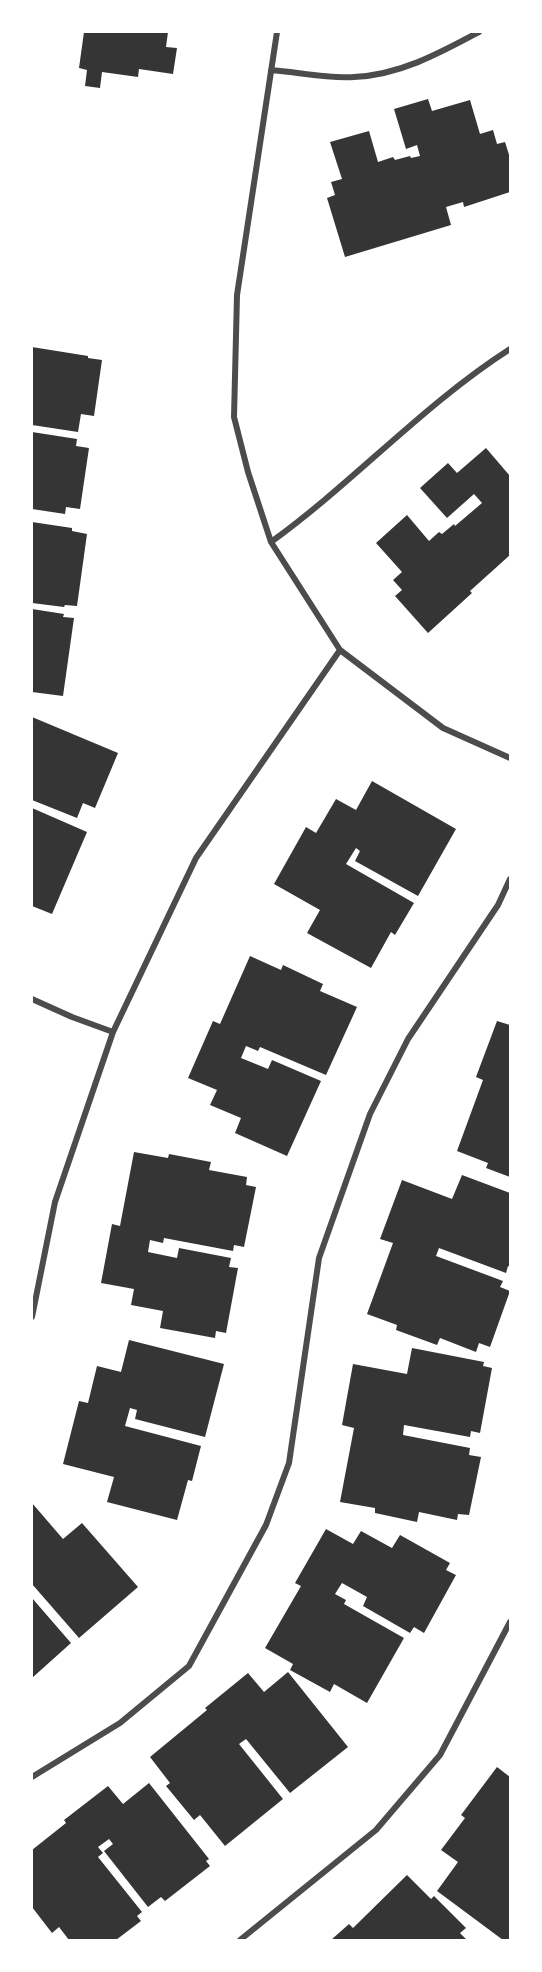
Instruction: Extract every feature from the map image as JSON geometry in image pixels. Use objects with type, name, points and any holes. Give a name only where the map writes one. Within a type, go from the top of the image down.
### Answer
[{"type":"street","points":[[277,32],[237,295],[234,417],[248,472],[271,542],[340,650],[443,728],[510,758]]},
{"type":"street","points":[[271,70],[354,77],[396,71],[437,55],[479,32]]},
{"type":"street","points":[[271,542],[304,518],[478,370],[510,349]]},
{"type":"street","points":[[32,1317],[55,1202],[113,1032],[196,858],[340,650]]},
{"type":"street","points":[[32,1777],[120,1723],[189,1666],[266,1525],[289,1463],[319,1258],[370,1114],[408,1039],[498,905],[510,879]]},
{"type":"street","points":[[32,999],[113,1032]]},
{"type":"street","points":[[240,1941],[376,1830],[440,1755],[510,1622]]},
{"type":"building","points":[[84,32],[168,32],[166,47],[177,48],[173,74],[139,69],[138,77],[102,72],[100,88],[85,86],[87,70],[79,68]]},
{"type":"building","points":[[428,99],[432,111],[470,100],[480,134],[493,130],[497,144],[505,142],[510,158],[510,192],[464,207],[463,202],[446,207],[451,225],[345,257],[327,198],[335,195],[331,182],[342,179],[330,142],[369,131],[378,162],[393,157],[395,160],[420,156],[417,145],[406,149],[394,109]]},
{"type":"building","points":[[32,347],[102,360],[94,416],[81,414],[78,432],[32,425]]},
{"type":"building","points":[[32,432],[77,439],[76,446],[89,448],[80,509],[66,507],[65,514],[32,509]]},
{"type":"building","points":[[486,448],[510,476],[510,555],[428,633],[395,596],[402,590],[393,580],[402,572],[376,543],[407,515],[429,541],[439,532],[442,534],[454,524],[455,526],[482,503],[474,494],[447,518],[420,488],[448,463],[457,473]]},
{"type":"building","points":[[32,522],[72,528],[72,531],[87,534],[77,606],[65,605],[64,607],[32,603]]},
{"type":"building","points":[[32,609],[64,614],[63,617],[74,618],[63,696],[32,692]]},
{"type":"building","points":[[32,717],[118,753],[95,808],[83,803],[77,818],[32,800]]},
{"type":"building","points":[[372,781],[456,829],[418,896],[355,861],[360,851],[356,848],[346,864],[414,903],[395,935],[391,932],[371,968],[307,933],[320,910],[274,884],[306,827],[316,833],[336,799],[356,810]]},
{"type":"building","points":[[32,808],[87,832],[52,914],[32,906]]},
{"type":"building","points":[[250,956],[281,970],[283,965],[323,984],[320,991],[357,1007],[326,1075],[260,1047],[258,1051],[246,1046],[241,1058],[268,1069],[272,1060],[321,1081],[287,1156],[235,1133],[241,1118],[210,1105],[217,1090],[188,1078],[213,1021],[220,1024]]},
{"type":"building","points":[[497,1021],[510,1025],[510,1177],[486,1168],[488,1163],[457,1151],[483,1080],[476,1077]]},
{"type":"building","points":[[134,1152],[168,1158],[169,1154],[211,1162],[209,1170],[247,1177],[246,1185],[256,1187],[244,1247],[234,1245],[233,1251],[164,1238],[163,1243],[150,1240],[148,1252],[177,1258],[179,1248],[231,1258],[229,1267],[238,1268],[226,1333],[216,1331],[215,1338],[160,1328],[163,1311],[131,1305],[134,1289],[101,1283],[112,1224],[120,1226]]},
{"type":"building","points":[[462,1175],[510,1193],[510,1267],[508,1266],[506,1273],[439,1248],[436,1256],[503,1281],[500,1287],[510,1291],[490,1347],[479,1343],[476,1352],[440,1338],[437,1345],[396,1330],[397,1325],[367,1314],[393,1243],[380,1239],[402,1180],[452,1199]]},
{"type":"building","points":[[129,1340],[224,1364],[205,1437],[135,1419],[137,1410],[130,1408],[125,1426],[201,1446],[192,1481],[188,1480],[177,1520],[107,1502],[114,1477],[63,1464],[79,1401],[88,1403],[97,1366],[121,1372]]},
{"type":"building","points":[[412,1348],[484,1362],[483,1366],[492,1368],[480,1433],[471,1431],[470,1437],[404,1425],[403,1435],[470,1448],[469,1455],[481,1457],[469,1515],[458,1514],[457,1520],[419,1512],[417,1522],[375,1513],[375,1508],[340,1502],[354,1428],[342,1425],[353,1364],[407,1374]]},
{"type":"building","points":[[32,1503],[63,1539],[82,1523],[138,1587],[79,1638],[32,1584]]},
{"type":"building","points":[[326,1529],[353,1544],[361,1531],[392,1548],[400,1535],[450,1563],[446,1570],[456,1575],[424,1633],[414,1627],[410,1633],[363,1606],[367,1597],[342,1583],[335,1594],[346,1600],[344,1604],[404,1638],[367,1703],[334,1684],[330,1692],[290,1670],[293,1664],[265,1648],[301,1586],[295,1583]]},
{"type":"building","points":[[32,1598],[71,1643],[32,1678]]},
{"type":"building","points":[[288,1672],[348,1747],[290,1793],[246,1739],[239,1744],[283,1799],[225,1846],[200,1815],[194,1820],[166,1786],[170,1783],[150,1757],[248,1673],[264,1692]]},
{"type":"building","points":[[497,1767],[510,1777],[510,1940],[503,1940],[437,1891],[458,1862],[441,1850],[465,1818],[461,1815]]},
{"type":"building","points":[[149,1783],[209,1859],[206,1861],[210,1866],[165,1901],[161,1897],[148,1907],[104,1851],[113,1844],[109,1839],[98,1847],[103,1853],[98,1857],[142,1912],[137,1916],[141,1921],[116,1940],[69,1940],[59,1927],[52,1933],[32,1907],[32,1850],[66,1823],[64,1820],[108,1786],[123,1804]]},
{"type":"building","points":[[407,1875],[431,1899],[434,1896],[466,1928],[460,1933],[467,1940],[331,1940],[349,1924],[353,1928]]}]
